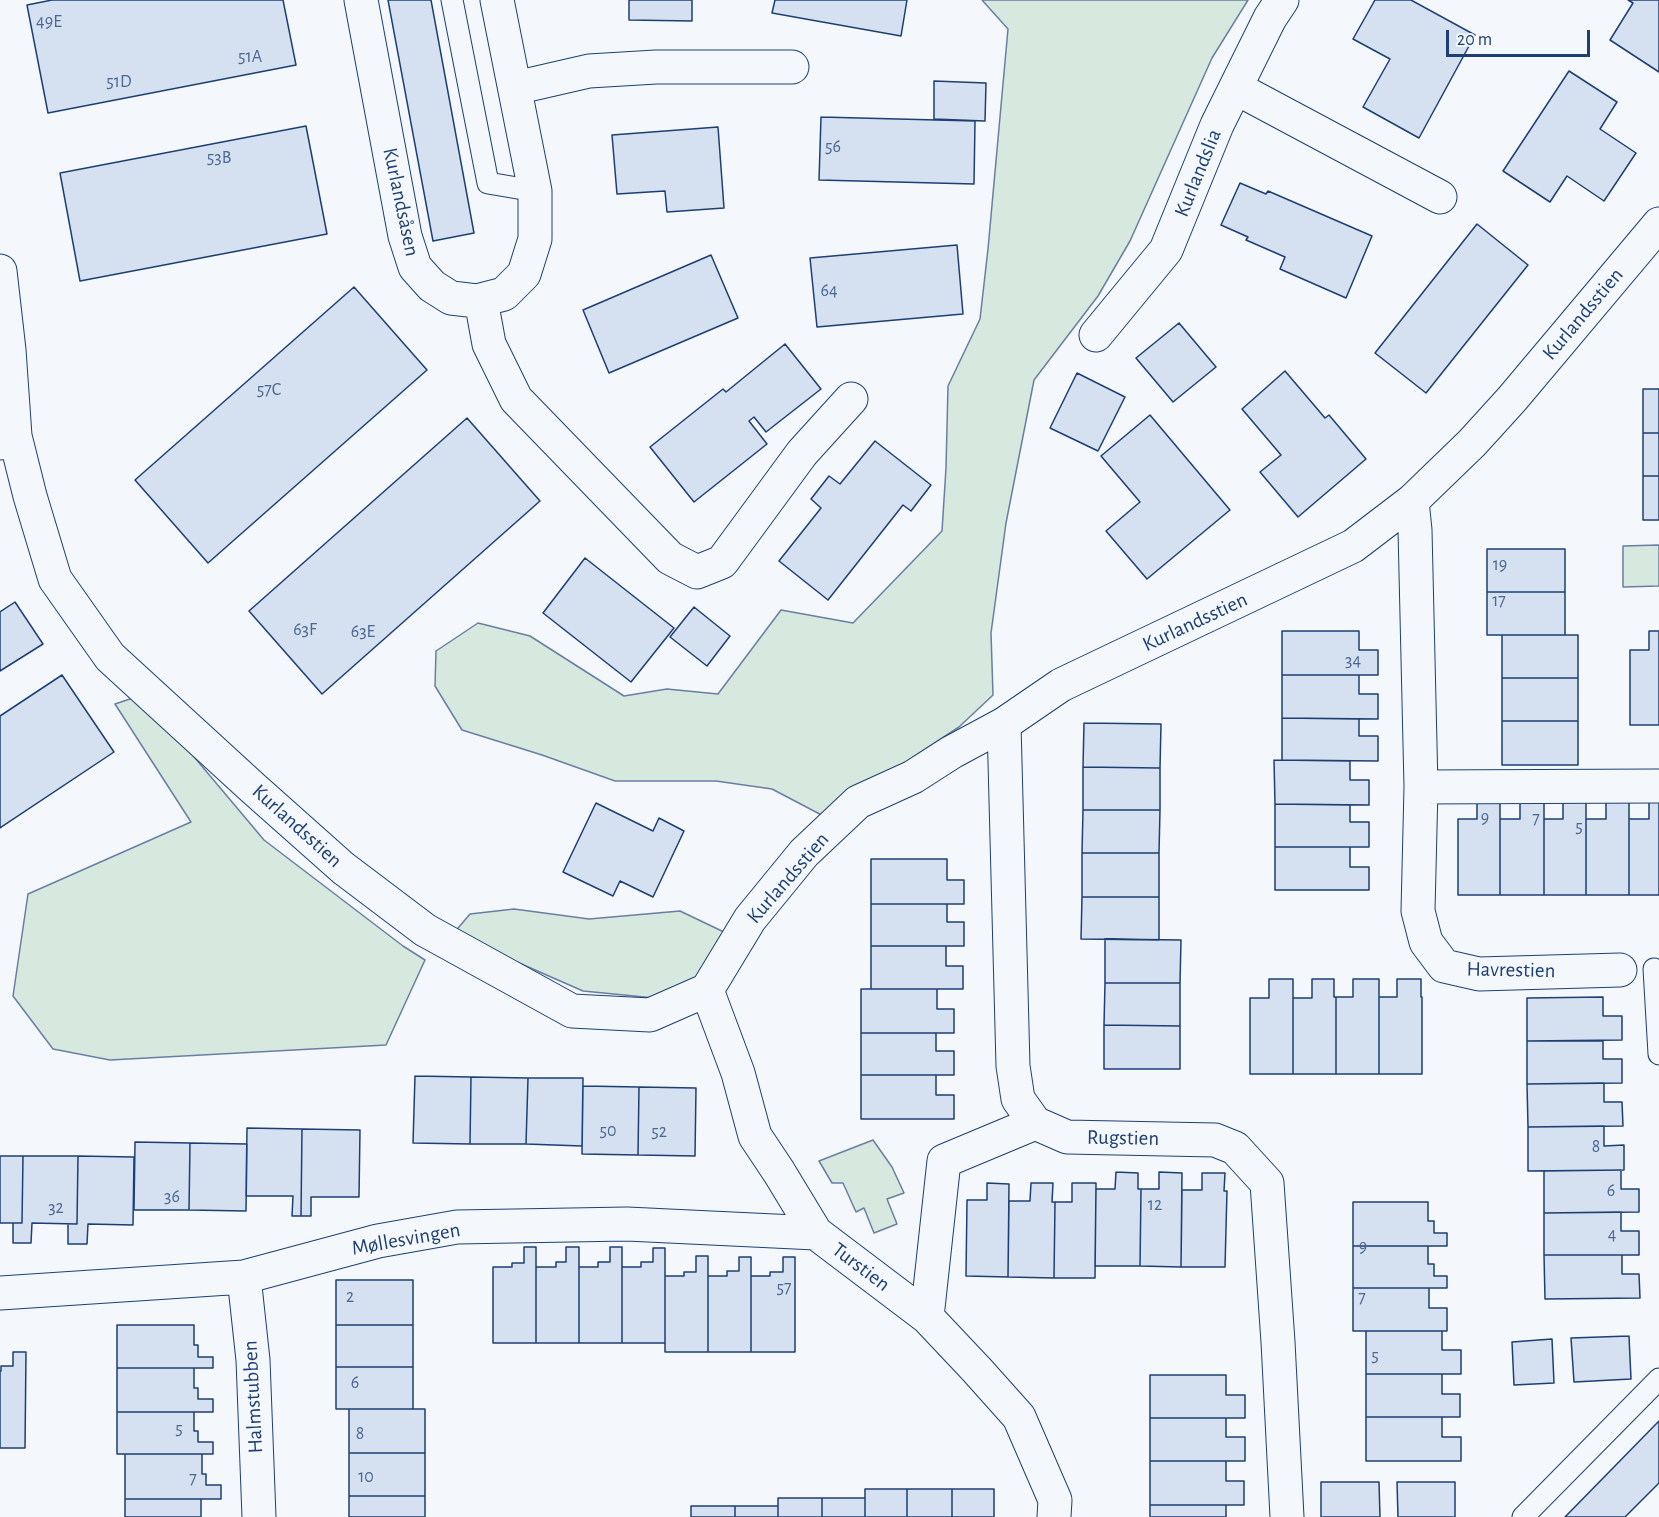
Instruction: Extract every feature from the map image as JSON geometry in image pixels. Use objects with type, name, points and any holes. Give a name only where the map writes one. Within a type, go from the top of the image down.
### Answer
[{"type":"street","name":"Kurlandsåsen","points":[[361,0],[405,236],[415,267],[432,286],[451,298],[481,300],[504,294],[524,274],[535,239],[535,191],[497,0]]},
{"type":"street","name":"Kurlandslia","points":[[1096,335],[1166,250],[1217,125],[1270,18],[1282,0]]},
{"type":"street","points":[[515,88],[590,71],[656,68],[792,68]]},
{"type":"street","points":[[1236,88],[1440,197]]},
{"type":"street","name":"Kurlandsstien","points":[[0,271],[9,350],[8,440],[30,496],[55,579],[110,657],[343,868],[425,930],[572,1011],[650,1015],[707,990],[750,919],[804,853],[858,802],[913,777],[952,752],[1004,724],[1061,685],[1353,546],[1412,501],[1512,399],[1659,224]]},
{"type":"street","points":[[481,300],[489,344],[516,399],[670,558],[697,572],[722,562],[802,453],[851,399]]},
{"type":"street","name":"Havrestien","points":[[1412,501],[1415,530],[1421,787],[1418,911],[1426,942],[1444,966],[1479,974],[1620,970]]},
{"type":"street","points":[[927,1317],[944,1161],[1035,1124],[1018,1099],[1013,1066],[1004,724]]},
{"type":"street","points":[[1421,787],[1659,786]]},
{"type":"street","name":"Turstien","points":[[707,990],[738,1073],[755,1136],[816,1233],[927,1317],[1019,1417],[1055,1500],[1054,1517]]},
{"type":"street","name":"Rugstien","points":[[1035,1124],[1067,1137],[1215,1140],[1235,1148],[1266,1183],[1278,1342],[1287,1517]]},
{"type":"street","name":"Møllesvingen","points":[[0,1293],[244,1277],[378,1241],[457,1227],[627,1224],[816,1233]]},
{"type":"street","name":"Halmstubben","points":[[244,1277],[253,1360],[259,1517]]},
{"type":"lane","points":[[452,0],[488,183],[535,191]]},
{"type":"lane","points":[[1620,970],[1656,969],[1659,1054]]},
{"type":"lane","points":[[1523,1517],[1659,1379]]},
{"type":"shaded area","points":[[982,0],[1248,0],[1212,58],[1130,241],[1098,296],[1034,380],[1006,523],[991,633],[993,695],[959,727],[875,782],[833,821],[772,789],[716,781],[615,781],[462,730],[435,686],[436,651],[478,623],[530,636],[624,696],[667,689],[718,694],[781,610],[853,623],[942,531],[948,386],[980,319],[1008,29]]},
{"type":"shaded area","points":[[1659,545],[1659,586],[1623,587],[1623,546]]},
{"type":"shaded area","points":[[142,695],[264,840],[403,946],[425,960],[386,1045],[110,1060],[53,1049],[13,996],[28,894],[191,822],[115,704]]},
{"type":"shaded area","points":[[514,909],[589,919],[680,911],[726,933],[730,958],[665,999],[583,991],[453,934],[470,914]]},
{"type":"shaded area","points":[[873,1140],[892,1167],[904,1193],[887,1199],[897,1224],[874,1233],[864,1208],[856,1212],[843,1183],[832,1183],[819,1161]]},
{"type":"building","points":[[52,0],[283,0],[296,65],[48,113],[27,5]]},
{"type":"building","points":[[388,0],[431,0],[474,233],[433,241]]},
{"type":"building","points":[[629,0],[692,0],[692,21],[629,20]]},
{"type":"building","points":[[775,0],[907,0],[901,36],[772,13]]},
{"type":"building","points":[[1375,0],[1411,0],[1475,35],[1419,138],[1363,107],[1390,59],[1353,39]]},
{"type":"building","points":[[1628,0],[1659,0],[1659,72],[1610,40],[1633,3]]},
{"type":"building","points":[[1569,71],[1617,102],[1600,129],[1636,153],[1604,201],[1567,176],[1550,202],[1503,171]]},
{"type":"building","points":[[934,81],[986,83],[985,121],[934,119]]},
{"type":"building","points":[[821,117],[975,121],[974,184],[819,180]]},
{"type":"building","points":[[306,126],[327,234],[80,281],[60,173]]},
{"type":"building","points":[[718,127],[724,208],[667,212],[665,191],[617,194],[612,135]]},
{"type":"building","points":[[1240,183],[1266,194],[1268,191],[1372,236],[1346,298],[1280,269],[1285,257],[1246,240],[1248,237],[1221,225]]},
{"type":"building","points":[[1477,224],[1528,265],[1426,393],[1375,353]]},
{"type":"building","points":[[957,245],[963,314],[817,327],[810,258]]},
{"type":"building","points":[[711,255],[738,318],[609,373],[583,310]]},
{"type":"building","points":[[354,287],[427,370],[208,563],[135,480]]},
{"type":"building","points":[[1179,323],[1216,367],[1173,402],[1136,358]]},
{"type":"building","points":[[785,344],[821,389],[766,432],[754,417],[749,421],[767,444],[694,502],[650,447],[723,389],[726,392]]},
{"type":"building","points":[[1285,371],[1325,418],[1329,415],[1366,459],[1298,517],[1260,472],[1281,455],[1242,409]]},
{"type":"building","points":[[1077,373],[1125,397],[1098,451],[1050,428]]},
{"type":"building","points":[[1643,389],[1659,389],[1659,433],[1643,433]]},
{"type":"building","points":[[1150,415],[1230,510],[1147,579],[1106,531],[1140,502],[1101,456]]},
{"type":"building","points":[[467,418],[540,501],[322,694],[249,611]]},
{"type":"building","points":[[1643,433],[1659,433],[1659,476],[1643,476]]},
{"type":"building","points":[[875,441],[931,485],[911,511],[903,505],[828,600],[779,561],[821,508],[811,499],[829,476],[840,484]]},
{"type":"building","points":[[1643,476],[1659,476],[1659,520],[1643,520]]},
{"type":"building","points":[[1487,549],[1565,549],[1565,592],[1487,592]]},
{"type":"building","points":[[585,558],[674,628],[631,682],[543,613]]},
{"type":"building","points":[[1487,592],[1565,592],[1565,635],[1487,635]]},
{"type":"building","points":[[15,602],[43,644],[0,671],[0,612]]},
{"type":"building","points":[[694,607],[730,636],[707,666],[670,637]]},
{"type":"building","points":[[1282,631],[1359,631],[1359,650],[1378,650],[1378,675],[1282,675]]},
{"type":"building","points":[[1649,631],[1659,631],[1659,725],[1630,725],[1630,650],[1649,650]]},
{"type":"building","points":[[1502,635],[1578,635],[1578,678],[1502,678]]},
{"type":"building","points":[[62,675],[114,752],[0,828],[0,716]]},
{"type":"building","points":[[1282,675],[1359,675],[1359,694],[1378,694],[1378,719],[1282,718]]},
{"type":"building","points":[[1502,678],[1578,678],[1578,721],[1502,721]]},
{"type":"building","points":[[1282,718],[1359,719],[1359,736],[1378,736],[1378,761],[1282,760]]},
{"type":"building","points":[[1502,721],[1578,721],[1578,765],[1502,765]]},
{"type":"building","points":[[1084,723],[1161,724],[1160,768],[1083,767]]},
{"type":"building","points":[[1274,760],[1350,761],[1350,780],[1369,780],[1369,805],[1275,804]]},
{"type":"building","points":[[1083,767],[1160,768],[1160,810],[1083,810]]},
{"type":"building","points":[[1477,800],[1500,800],[1500,895],[1458,895],[1458,819],[1477,819]]},
{"type":"building","points":[[1520,800],[1544,800],[1544,895],[1500,895],[1500,819],[1520,819]]},
{"type":"building","points":[[1563,800],[1586,800],[1586,895],[1544,895],[1544,819],[1563,819]]},
{"type":"building","points":[[1606,800],[1629,800],[1629,895],[1586,895],[1586,819],[1606,819]]},
{"type":"building","points":[[1649,800],[1659,800],[1659,895],[1629,895],[1629,819],[1649,819]]},
{"type":"building","points":[[596,803],[653,831],[659,818],[684,831],[653,897],[620,881],[613,896],[563,872]]},
{"type":"building","points":[[1275,804],[1350,805],[1350,822],[1369,822],[1369,847],[1275,847]]},
{"type":"building","points":[[1083,810],[1160,810],[1159,853],[1082,853]]},
{"type":"building","points":[[1275,847],[1350,847],[1350,867],[1369,867],[1369,890],[1275,890]]},
{"type":"building","points":[[1082,853],[1159,853],[1159,897],[1082,897]]},
{"type":"building","points":[[871,859],[947,859],[947,880],[964,880],[964,904],[871,904]]},
{"type":"building","points":[[1082,897],[1159,897],[1159,940],[1081,939]]},
{"type":"building","points":[[871,904],[947,904],[947,922],[964,922],[964,946],[871,946]]},
{"type":"building","points":[[1105,939],[1181,940],[1180,983],[1105,983]]},
{"type":"building","points":[[871,946],[946,946],[946,966],[963,966],[963,989],[871,989]]},
{"type":"building","points":[[1269,979],[1293,979],[1293,1074],[1250,1074],[1250,998],[1269,998]]},
{"type":"building","points":[[1312,979],[1334,979],[1336,1074],[1293,1074],[1293,998],[1312,998]]},
{"type":"building","points":[[1353,979],[1379,979],[1379,1074],[1336,1074],[1336,997],[1353,997]]},
{"type":"building","points":[[1397,979],[1421,979],[1422,1074],[1379,1074],[1379,997],[1397,997]]},
{"type":"building","points":[[1105,983],[1180,983],[1180,1026],[1104,1025]]},
{"type":"building","points":[[861,989],[937,989],[937,1009],[954,1009],[954,1033],[861,1033]]},
{"type":"building","points":[[1603,997],[1603,1016],[1622,1016],[1622,1040],[1527,1041],[1527,998]]},
{"type":"building","points":[[1104,1025],[1180,1026],[1180,1069],[1104,1069]]},
{"type":"building","points":[[861,1033],[936,1033],[936,1051],[954,1051],[954,1075],[861,1075]]},
{"type":"building","points":[[1527,1041],[1603,1041],[1603,1059],[1622,1059],[1622,1083],[1527,1084]]},
{"type":"building","points":[[861,1075],[936,1075],[936,1095],[954,1095],[954,1119],[861,1119]]},
{"type":"building","points":[[415,1076],[471,1077],[470,1144],[413,1143]]},
{"type":"building","points":[[471,1077],[528,1078],[526,1144],[470,1144]]},
{"type":"building","points":[[528,1078],[583,1078],[582,1146],[526,1144]]},
{"type":"building","points":[[1604,1083],[1604,1102],[1622,1102],[1623,1126],[1528,1127],[1527,1084]]},
{"type":"building","points":[[583,1086],[639,1087],[638,1155],[582,1154]]},
{"type":"building","points":[[639,1087],[696,1088],[695,1156],[638,1155]]},
{"type":"building","points":[[1604,1126],[1604,1146],[1624,1145],[1624,1170],[1528,1171],[1528,1127]]},
{"type":"building","points":[[247,1128],[302,1129],[301,1216],[292,1216],[293,1196],[246,1196]]},
{"type":"building","points":[[302,1129],[360,1130],[359,1197],[311,1197],[311,1216],[301,1216]]},
{"type":"building","points":[[135,1142],[190,1143],[189,1210],[134,1210]]},
{"type":"building","points":[[190,1143],[247,1144],[246,1211],[189,1210]]},
{"type":"building","points":[[0,1156],[23,1156],[22,1223],[0,1223]]},
{"type":"building","points":[[23,1156],[78,1156],[77,1224],[32,1223],[31,1243],[13,1243],[13,1223],[22,1223]]},
{"type":"building","points":[[78,1156],[134,1157],[133,1225],[88,1224],[87,1244],[68,1244],[68,1224],[77,1224]]},
{"type":"building","points":[[1621,1170],[1621,1189],[1639,1189],[1639,1212],[1544,1213],[1544,1171]]},
{"type":"building","points":[[1116,1172],[1138,1173],[1138,1189],[1141,1189],[1140,1266],[1095,1266],[1096,1189],[1115,1189]]},
{"type":"building","points":[[1159,1172],[1182,1173],[1181,1267],[1140,1266],[1141,1189],[1159,1189]]},
{"type":"building","points":[[1202,1173],[1225,1173],[1224,1191],[1227,1191],[1225,1267],[1181,1267],[1182,1190],[1202,1190]]},
{"type":"building","points":[[987,1183],[1009,1184],[1008,1277],[966,1276],[967,1200],[987,1200]]},
{"type":"building","points":[[1031,1183],[1053,1183],[1054,1278],[1008,1277],[1009,1201],[1030,1201]]},
{"type":"building","points":[[1072,1183],[1096,1183],[1095,1278],[1054,1278],[1055,1202],[1072,1202]]},
{"type":"building","points":[[1353,1202],[1428,1202],[1428,1221],[1434,1221],[1434,1233],[1447,1233],[1447,1246],[1353,1246]]},
{"type":"building","points":[[1621,1212],[1621,1231],[1639,1231],[1639,1255],[1544,1255],[1544,1213]]},
{"type":"building","points":[[1353,1246],[1428,1246],[1428,1264],[1434,1264],[1434,1276],[1447,1276],[1447,1288],[1353,1288]]},
{"type":"building","points":[[524,1247],[536,1247],[536,1343],[493,1343],[493,1267],[512,1267],[512,1263],[524,1263]]},
{"type":"building","points":[[566,1247],[579,1247],[579,1343],[536,1343],[536,1267],[556,1267],[556,1262],[566,1262]]},
{"type":"building","points":[[610,1247],[622,1247],[622,1343],[579,1343],[579,1267],[598,1267],[598,1262],[610,1262]]},
{"type":"building","points":[[653,1248],[665,1248],[665,1343],[622,1343],[622,1267],[641,1267],[641,1262],[653,1262]]},
{"type":"building","points":[[1544,1255],[1622,1255],[1622,1274],[1639,1274],[1640,1298],[1545,1299]]},
{"type":"building","points":[[696,1256],[708,1256],[708,1352],[665,1352],[665,1276],[684,1276],[684,1272],[696,1272]]},
{"type":"building","points":[[739,1257],[751,1257],[751,1352],[708,1352],[708,1276],[727,1276],[727,1271],[739,1271]]},
{"type":"building","points":[[783,1257],[795,1257],[795,1352],[751,1352],[751,1276],[770,1276],[770,1272],[783,1272]]},
{"type":"building","points":[[336,1280],[413,1280],[413,1325],[336,1325]]},
{"type":"building","points":[[1353,1288],[1429,1288],[1429,1308],[1447,1308],[1447,1331],[1353,1331]]},
{"type":"building","points":[[117,1325],[194,1325],[194,1345],[198,1345],[198,1357],[213,1357],[213,1368],[117,1368]]},
{"type":"building","points":[[336,1325],[413,1325],[413,1367],[336,1367]]},
{"type":"building","points":[[1366,1331],[1442,1331],[1442,1350],[1461,1350],[1461,1374],[1366,1374]]},
{"type":"building","points":[[1629,1336],[1631,1379],[1574,1382],[1571,1338]]},
{"type":"building","points":[[1552,1339],[1554,1383],[1514,1385],[1512,1342]]},
{"type":"building","points":[[13,1352],[26,1352],[25,1448],[0,1448],[0,1371],[1,1366],[13,1366]]},
{"type":"building","points":[[336,1367],[413,1367],[413,1409],[336,1409]]},
{"type":"building","points":[[117,1368],[194,1368],[194,1388],[198,1388],[198,1399],[213,1399],[213,1412],[117,1412]]},
{"type":"building","points":[[1366,1374],[1442,1374],[1442,1394],[1460,1394],[1460,1417],[1366,1417]]},
{"type":"building","points":[[1150,1375],[1226,1375],[1226,1395],[1245,1395],[1245,1418],[1150,1418]]},
{"type":"building","points":[[349,1409],[425,1409],[425,1453],[349,1453]]},
{"type":"building","points":[[117,1412],[194,1412],[194,1431],[198,1431],[198,1442],[213,1442],[213,1454],[117,1454]]},
{"type":"building","points":[[1366,1417],[1442,1417],[1442,1437],[1461,1437],[1461,1461],[1366,1461]]},
{"type":"building","points":[[1150,1418],[1226,1418],[1226,1437],[1245,1437],[1245,1461],[1150,1461]]},
{"type":"building","points":[[1659,1421],[1659,1483],[1625,1517],[1565,1517]]},
{"type":"building","points":[[349,1453],[425,1453],[425,1496],[349,1496]]},
{"type":"building","points":[[125,1454],[202,1454],[202,1474],[206,1474],[206,1485],[221,1485],[221,1499],[125,1499]]},
{"type":"building","points":[[1150,1461],[1226,1461],[1226,1481],[1244,1481],[1244,1505],[1150,1505]]},
{"type":"building","points":[[1321,1482],[1379,1482],[1380,1517],[1321,1517]]},
{"type":"building","points":[[1397,1482],[1455,1482],[1455,1517],[1398,1517]]},
{"type":"building","points":[[865,1489],[907,1489],[907,1517],[865,1517]]},
{"type":"building","points":[[907,1489],[952,1489],[952,1517],[907,1517]]},
{"type":"building","points":[[952,1489],[994,1489],[994,1517],[952,1517]]},
{"type":"building","points":[[349,1496],[425,1496],[425,1517],[349,1517]]},
{"type":"building","points":[[778,1498],[822,1498],[822,1517],[778,1517]]},
{"type":"building","points":[[822,1498],[865,1498],[865,1517],[822,1517]]},
{"type":"building","points":[[125,1499],[201,1499],[201,1517],[125,1517]]},
{"type":"building","points":[[1150,1505],[1226,1505],[1226,1517],[1150,1517]]},
{"type":"building","points":[[691,1506],[735,1506],[735,1517],[691,1517]]},
{"type":"building","points":[[735,1506],[778,1506],[778,1517],[735,1517]]}]
